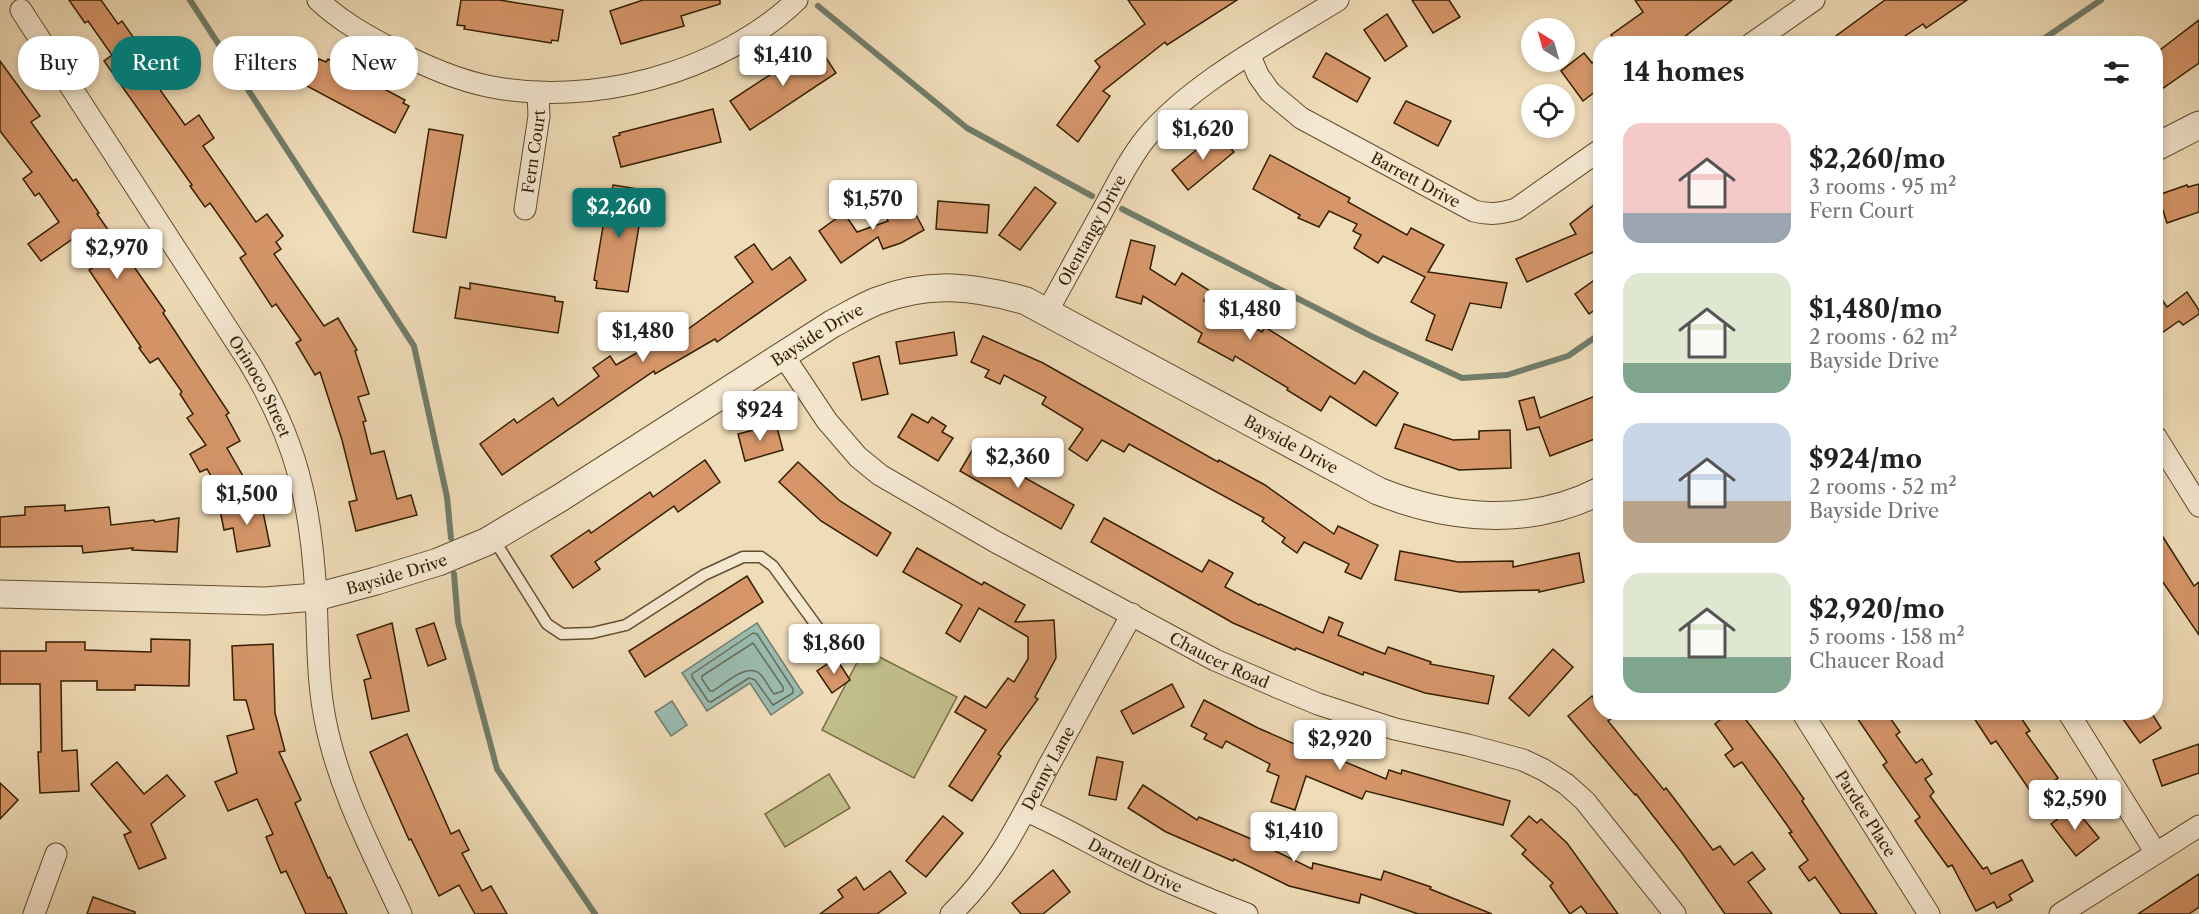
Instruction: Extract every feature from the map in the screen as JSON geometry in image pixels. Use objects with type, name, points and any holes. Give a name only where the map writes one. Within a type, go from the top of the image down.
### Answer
[{"type":"street","points":[[318,0],[330,12],[367,36],[447,75],[487,86],[538,93],[590,90],[619,85],[660,76],[698,64],[735,45],[766,25],[797,0]]},
{"type":"street","name":"Olentangy Drive","points":[[1047,312],[1129,163],[1166,116],[1189,97],[1338,0]]},
{"type":"street","points":[[1762,36],[1814,0]]},
{"type":"street","name":"Orinoco Street","points":[[21,10],[267,392],[284,427],[306,498],[312,537],[318,677],[325,719],[335,760],[354,812],[401,914]]},
{"type":"street","name":"Barrett Drive","points":[[1250,56],[1258,75],[1270,92],[1300,118],[1474,211],[1501,214],[1516,209],[1593,155]]},
{"type":"street","name":"Fern Court","points":[[525,209],[539,116],[538,93]]},
{"type":"street","points":[[2163,143],[2199,125]]},
{"type":"street","name":"Bayside Drive","points":[[0,594],[265,601],[316,597],[438,562],[493,538],[560,498],[832,324],[876,301],[930,287],[966,287],[996,292],[1026,301],[1378,491],[1407,503],[1438,511],[1494,516],[1527,513],[1559,506],[1593,493]]},
{"type":"street","name":"Chaucer Road","points":[[783,355],[839,437],[858,457],[880,475],[994,541],[1215,660],[1318,704],[1395,729],[1523,760],[1544,770],[1566,784],[1585,801],[1675,914]]},
{"type":"street","points":[[2163,448],[2199,506]]},
{"type":"street","name":"Denny Lane","points":[[951,914],[990,871],[1026,811],[1131,614]]},
{"type":"street","name":"Pardee Place","points":[[1807,720],[1929,914]]},
{"type":"street","points":[[2073,720],[2156,853]]},
{"type":"street","name":"Darnell Drive","points":[[1026,811],[1042,817],[1133,866],[1194,894],[1247,914]]},
{"type":"street","points":[[2061,914],[2199,826]]},
{"type":"street","points":[[34,914],[56,854]]},
{"type":"lane","points":[[493,538],[547,624],[562,634],[592,633],[626,624],[704,575],[743,557],[761,557],[773,566],[821,632]]},
{"type":"shaded area","points":[[864,649],[957,697],[914,778],[822,730]]},
{"type":"shaded area","points":[[829,774],[850,808],[785,847],[765,814]]},
{"type":"water","points":[[757,623],[803,693],[771,715],[750,683],[707,711],[682,673]]},
{"type":"water","points":[[672,701],[687,725],[671,736],[655,712]]},
{"type":"building","points":[[69,0],[101,0],[118,24],[122,21],[132,36],[111,36],[111,54],[88,21],[85,23]]},
{"type":"building","points":[[461,0],[499,0],[563,10],[558,41],[552,40],[551,43],[464,29],[465,26],[457,25]]},
{"type":"building","points":[[643,0],[720,0],[720,4],[681,16],[684,26],[621,44],[610,11]]},
{"type":"building","points":[[1128,0],[1237,0],[1167,45],[1165,42],[1103,91],[1110,96],[1078,142],[1057,125],[1100,67],[1095,61],[1145,24]]},
{"type":"building","points":[[1412,0],[1449,0],[1460,17],[1433,33]]},
{"type":"building","points":[[1635,0],[1732,0],[1685,36],[1611,35],[1643,12]]},
{"type":"building","points":[[1885,0],[1967,0],[1926,28],[1923,24],[1905,36],[1836,36]]},
{"type":"building","points":[[1387,14],[1407,46],[1385,61],[1364,30]]},
{"type":"building","points":[[2199,20],[2199,63],[2163,88],[2163,48]]},
{"type":"building","points":[[817,44],[836,73],[750,130],[730,101]]},
{"type":"building","points":[[1326,53],[1370,78],[1357,102],[1313,77]]},
{"type":"building","points":[[1584,53],[1593,62],[1593,93],[1583,101],[1575,90],[1575,84],[1571,84],[1562,72],[1575,72],[1575,60]]},
{"type":"building","points":[[111,56],[111,71],[104,61]]},
{"type":"building","points":[[330,60],[330,90],[386,90],[405,100],[403,103],[409,106],[395,133],[314,90],[318,90],[318,61]]},
{"type":"building","points":[[0,61],[18,86],[18,90],[21,90],[40,116],[31,122],[73,181],[76,179],[99,213],[97,214],[165,311],[163,313],[229,413],[226,415],[240,441],[227,448],[243,476],[219,490],[207,469],[200,472],[190,454],[206,445],[187,418],[193,414],[180,394],[182,392],[158,358],[150,363],[139,348],[141,347],[89,270],[97,265],[77,236],[41,261],[28,244],[59,222],[39,193],[35,196],[23,179],[32,172],[0,131]]},
{"type":"building","points":[[125,90],[160,90],[185,125],[199,115],[214,138],[203,146],[256,222],[267,214],[283,236],[276,242],[281,249],[274,254],[324,326],[338,318],[357,350],[355,351],[369,394],[358,397],[366,421],[363,422],[371,454],[384,451],[397,499],[411,495],[417,515],[356,531],[349,502],[357,500],[342,440],[320,372],[315,375],[296,343],[301,340],[276,304],[272,307],[240,258],[246,254],[210,203],[205,207],[190,186],[192,185]]},
{"type":"building","points":[[1406,101],[1451,121],[1438,146],[1394,123]]},
{"type":"building","points":[[713,109],[721,142],[621,167],[613,137],[620,135],[619,133]]},
{"type":"building","points":[[429,129],[463,135],[446,238],[413,232]]},
{"type":"building","points":[[1217,133],[1234,152],[1188,190],[1172,170]]},
{"type":"building","points":[[1270,155],[1350,198],[1348,202],[1407,235],[1411,228],[1444,245],[1428,272],[1507,283],[1501,308],[1470,303],[1452,350],[1426,340],[1435,315],[1411,302],[1425,277],[1383,256],[1378,263],[1354,248],[1361,235],[1353,231],[1357,224],[1329,211],[1319,227],[1298,218],[1300,215],[1253,189]]},
{"type":"building","points":[[2199,184],[2199,212],[2167,223],[2163,211],[2163,193],[2187,185],[2188,187]]},
{"type":"building","points":[[613,185],[645,190],[628,292],[596,288],[597,281],[594,280],[609,191],[612,191]]},
{"type":"building","points":[[1035,187],[1056,203],[1020,250],[999,235]]},
{"type":"building","points":[[906,196],[924,230],[901,243],[883,249],[878,237],[841,263],[819,231],[844,213],[857,232],[888,221],[882,208]]},
{"type":"building","points":[[938,201],[989,205],[987,233],[936,229]]},
{"type":"building","points":[[1593,206],[1593,252],[1527,282],[1516,259],[1576,234],[1570,224]]},
{"type":"building","points":[[1131,240],[1155,246],[1150,269],[1175,285],[1182,273],[1210,291],[1204,301],[1262,332],[1265,327],[1355,384],[1364,371],[1398,393],[1376,426],[1330,396],[1321,411],[1235,356],[1233,361],[1198,342],[1202,333],[1143,296],[1141,304],[1116,297]]},
{"type":"building","points":[[754,244],[772,270],[790,257],[806,280],[717,342],[715,339],[655,374],[654,371],[502,475],[480,444],[514,419],[517,423],[553,398],[558,406],[599,376],[593,368],[610,356],[616,365],[685,325],[688,329],[753,282],[735,257]]},
{"type":"building","points":[[1593,281],[1593,311],[1589,314],[1575,294]]},
{"type":"building","points":[[470,283],[555,297],[555,301],[563,302],[558,333],[455,318],[460,287],[470,289]]},
{"type":"building","points":[[2187,292],[2199,310],[2199,314],[2183,325],[2179,321],[2163,332],[2163,301],[2167,307]]},
{"type":"building","points":[[954,332],[957,355],[900,364],[896,342]]},
{"type":"building","points":[[983,336],[1043,363],[1218,462],[1219,460],[1265,485],[1334,534],[1338,526],[1378,545],[1361,579],[1345,572],[1349,564],[1304,542],[1297,553],[1282,542],[1285,538],[1262,521],[1264,518],[1129,444],[1124,452],[1102,440],[1087,461],[1069,449],[1083,429],[1042,404],[1046,397],[1004,375],[1000,384],[985,377],[989,370],[971,362]]},
{"type":"building","points":[[879,356],[888,394],[862,400],[853,363]]},
{"type":"building","points":[[1534,397],[1540,418],[1593,397],[1593,440],[1550,456],[1539,427],[1527,430],[1519,401]]},
{"type":"building","points":[[912,414],[928,423],[932,417],[946,426],[942,432],[953,438],[938,461],[898,437]]},
{"type":"building","points":[[776,424],[783,450],[745,461],[738,434]]},
{"type":"building","points":[[1404,424],[1453,440],[1479,439],[1479,431],[1510,430],[1511,468],[1459,470],[1395,448]]},
{"type":"building","points":[[973,449],[1074,505],[1061,529],[960,471]]},
{"type":"building","points":[[705,460],[720,482],[678,512],[674,506],[595,562],[600,569],[573,588],[551,556],[589,530],[591,533],[650,492],[653,497]]},
{"type":"building","points":[[798,462],[840,501],[891,533],[877,556],[821,521],[779,482]]},
{"type":"building","points":[[261,502],[270,546],[237,552],[233,528],[224,530],[220,510]]},
{"type":"building","points":[[65,505],[65,511],[109,507],[111,525],[179,518],[177,552],[132,550],[133,548],[83,553],[82,546],[0,547],[0,517],[25,515],[25,507]]},
{"type":"building","points":[[1104,518],[1202,572],[1209,560],[1233,573],[1225,587],[1259,605],[1323,633],[1329,617],[1343,623],[1338,635],[1385,654],[1388,647],[1431,662],[1430,664],[1494,676],[1488,704],[1425,693],[1364,672],[1363,675],[1296,648],[1295,650],[1233,623],[1091,542]]},
{"type":"building","points":[[2163,537],[2194,586],[2199,582],[2199,635],[2163,582]]},
{"type":"building","points":[[917,548],[982,585],[984,582],[1025,605],[1015,622],[1054,620],[1056,658],[1035,697],[1038,699],[998,754],[1001,756],[972,801],[949,786],[986,730],[955,712],[965,696],[986,708],[1008,678],[1014,682],[1028,659],[1028,637],[979,608],[960,642],[946,633],[962,605],[903,572]]},
{"type":"building","points":[[1400,551],[1458,562],[1513,561],[1513,567],[1579,553],[1584,582],[1539,592],[1539,590],[1460,592],[1395,580]]},
{"type":"building","points":[[747,576],[763,602],[645,677],[629,651]]},
{"type":"building","points":[[392,623],[409,711],[372,719],[364,680],[371,678],[357,635]]},
{"type":"building","points":[[434,623],[446,659],[428,666],[416,629]]},
{"type":"building","points":[[151,639],[190,640],[189,686],[135,685],[135,690],[97,690],[97,681],[61,681],[62,751],[77,750],[79,791],[40,793],[38,752],[41,752],[40,684],[0,684],[0,651],[46,651],[46,642],[85,642],[85,650],[151,652]]},
{"type":"building","points":[[273,644],[275,713],[285,751],[279,752],[301,800],[295,803],[328,878],[330,877],[347,914],[306,914],[286,871],[281,873],[266,837],[273,834],[257,799],[228,811],[215,782],[237,773],[227,736],[254,729],[246,700],[234,700],[232,646]]},
{"type":"building","points":[[1553,649],[1573,667],[1529,716],[1509,698]]},
{"type":"building","points":[[836,658],[850,680],[832,693],[817,671]]},
{"type":"building","points":[[1172,684],[1184,707],[1133,734],[1121,711]]},
{"type":"building","points":[[1592,696],[1593,720],[1610,720],[1608,721],[1664,790],[1666,788],[1713,850],[1720,846],[1734,865],[1752,852],[1765,869],[1748,882],[1772,914],[1725,914],[1682,853],[1636,794],[1568,716]]},
{"type":"building","points":[[1204,700],[1258,728],[1324,757],[1326,754],[1386,779],[1389,770],[1401,774],[1402,770],[1510,801],[1503,825],[1366,791],[1362,799],[1306,776],[1295,810],[1271,802],[1279,776],[1267,771],[1270,764],[1226,741],[1222,748],[1204,739],[1207,734],[1191,726]]},
{"type":"building","points":[[1720,720],[1746,720],[1804,799],[1802,801],[1877,914],[1841,914],[1815,877],[1809,881],[1799,867],[1808,860],[1789,833],[1792,832],[1742,762],[1734,767],[1725,755],[1733,749],[1715,724]]},
{"type":"building","points":[[1858,720],[1892,720],[1900,732],[1896,735],[1916,763],[1922,759],[1932,774],[1925,779],[1934,792],[1930,796],[1983,869],[1987,867],[1991,874],[2022,860],[2033,881],[2009,895],[2012,900],[1997,908],[1994,902],[1976,911],[1952,865],[1948,867],[1915,821],[1920,817],[1883,765],[1887,762]]},
{"type":"building","points":[[1975,720],[2022,720],[2030,731],[2026,733],[2058,778],[2033,795],[1996,741],[1991,744]]},
{"type":"building","points":[[2124,720],[2156,720],[2161,728],[2140,743]]},
{"type":"building","points":[[407,734],[451,834],[459,830],[469,850],[462,853],[482,891],[491,886],[507,914],[475,914],[459,885],[439,896],[411,839],[409,840],[370,752]]},
{"type":"building","points":[[2199,744],[2199,773],[2162,786],[2153,760]]},
{"type":"building","points":[[1097,757],[1123,762],[1116,800],[1089,795]]},
{"type":"building","points":[[117,762],[144,794],[167,775],[185,796],[151,824],[166,858],[139,869],[124,835],[131,832],[91,784]]},
{"type":"building","points":[[0,783],[18,800],[0,819]]},
{"type":"building","points":[[1143,785],[1197,820],[1199,817],[1249,838],[1312,869],[1313,863],[1381,880],[1384,871],[1431,887],[1430,889],[1492,914],[1418,914],[1361,894],[1359,903],[1289,886],[1234,859],[1233,861],[1166,832],[1128,808]]},
{"type":"building","points":[[2074,807],[2099,838],[2076,856],[2051,824]]},
{"type":"building","points":[[943,816],[963,833],[926,877],[906,861]]},
{"type":"building","points":[[1529,816],[1537,823],[1541,819],[1567,843],[1618,914],[1587,914],[1581,906],[1570,914],[1550,886],[1553,883],[1522,854],[1526,850],[1511,836]]},
{"type":"building","points":[[1053,870],[1070,892],[1043,914],[1021,914],[1012,903]]},
{"type":"building","points":[[890,871],[906,893],[877,914],[820,914],[843,897],[838,890],[856,877],[864,890]]},
{"type":"building","points":[[2199,874],[2199,907],[2189,914],[2138,914]]},
{"type":"building","points":[[93,897],[135,912],[135,914],[87,914]]},
{"type":"waterway","points":[[190,0],[414,346],[447,497],[451,538]]},
{"type":"waterway","points":[[2048,36],[2101,0]]},
{"type":"waterway","points":[[818,6],[967,128],[1092,196]]},
{"type":"waterway","points":[[1122,209],[1371,336],[1462,378],[1507,375],[1568,356],[1593,339]]},
{"type":"waterway","points":[[454,574],[458,622],[497,769],[595,914]]}]
